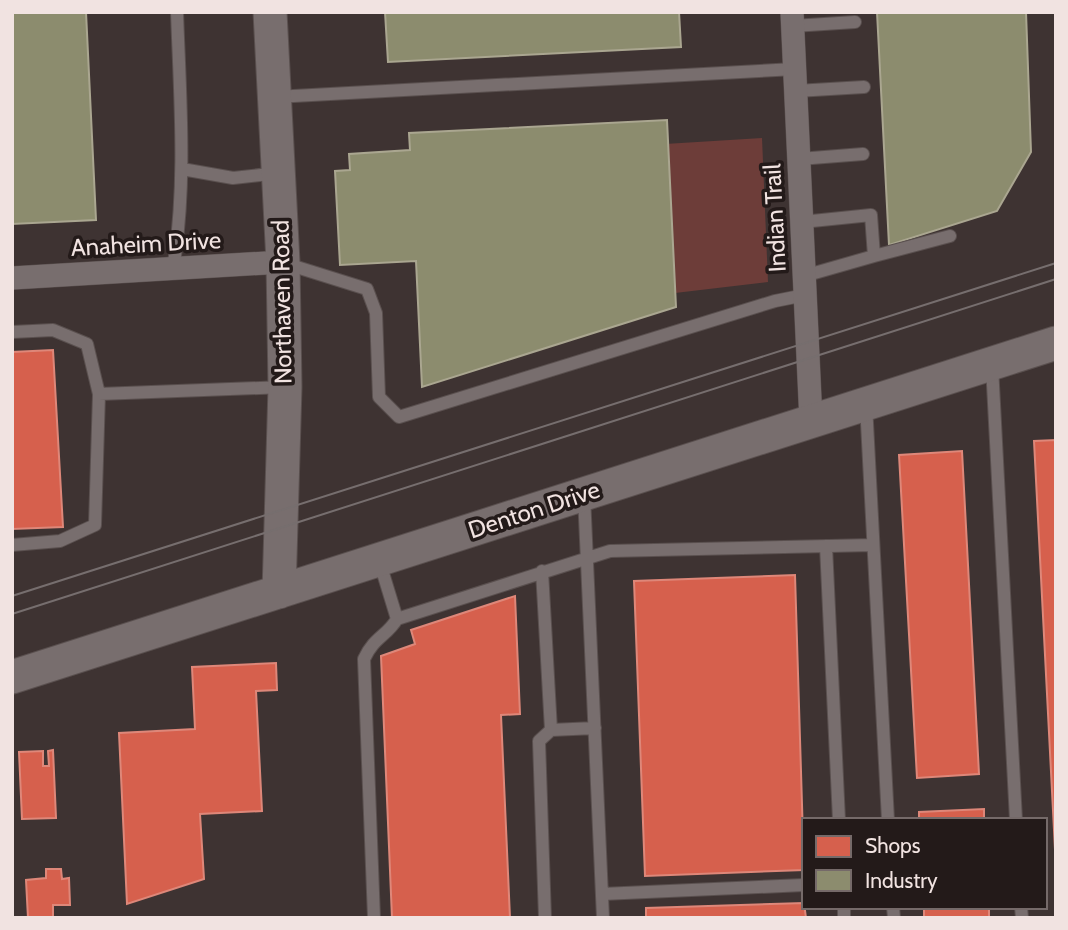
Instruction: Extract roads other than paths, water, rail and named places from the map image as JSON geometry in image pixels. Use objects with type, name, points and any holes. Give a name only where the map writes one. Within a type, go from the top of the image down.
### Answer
[{"type":"street","name":"Northaven Road","points":[[270,12],[283,262],[285,387],[279,592]]},
{"type":"street","name":"Indian Trail","points":[[792,19],[811,421]]},
{"type":"street","name":"Anaheim Drive","points":[[12,278],[283,262]]},
{"type":"street","name":"Denton Drive","points":[[12,677],[1056,343]]},
{"type":"lane","points":[[173,269],[181,221],[182,169],[177,12]]},
{"type":"lane","points":[[792,19],[855,22]]},
{"type":"lane","points":[[274,97],[795,80],[864,87]]},
{"type":"lane","points":[[799,159],[863,154]]},
{"type":"lane","points":[[182,169],[233,178],[278,173]]},
{"type":"lane","points":[[802,222],[871,215],[874,256]]},
{"type":"lane","points":[[283,262],[368,289],[376,313],[379,397],[400,417],[775,301],[874,256],[950,236]]},
{"type":"lane","points":[[12,332],[53,330],[87,344],[99,394],[95,525],[60,541],[12,545]]},
{"type":"lane","points":[[992,363],[1016,818]]},
{"type":"lane","points":[[99,394],[285,387]]},
{"type":"lane","points":[[866,404],[888,818]]},
{"type":"lane","points":[[584,494],[603,918]]},
{"type":"lane","points":[[374,918],[364,659],[372,643],[392,627],[397,619],[610,551],[873,545]]},
{"type":"lane","points":[[826,546],[839,818]]},
{"type":"lane","points":[[379,560],[397,619]]},
{"type":"lane","points":[[541,571],[551,730]]},
{"type":"lane","points":[[545,918],[539,741],[551,730],[595,727]]},
{"type":"lane","points":[[602,894],[802,884]]},
{"type":"tram line","points":[[12,596],[1056,263]]},
{"type":"tram line","points":[[12,614],[1056,279]]}]
